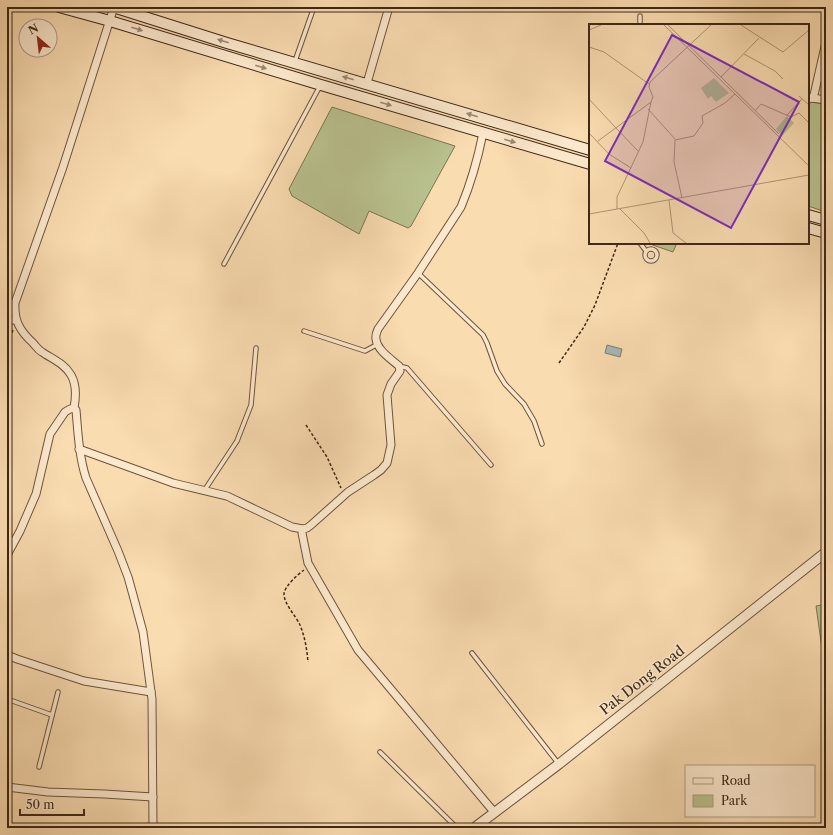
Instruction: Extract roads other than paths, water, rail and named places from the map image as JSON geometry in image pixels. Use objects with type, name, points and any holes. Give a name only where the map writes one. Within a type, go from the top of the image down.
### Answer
[{"type":"main road","points":[[59,7],[589,164]]},
{"type":"main road","points":[[114,7],[589,150]]},
{"type":"main road","points":[[809,215],[826,220]]},
{"type":"main road","points":[[809,228],[826,233]]},
{"type":"street","points":[[114,7],[63,167],[15,303],[14,311],[16,320],[23,334],[40,351],[63,365],[72,375],[76,389],[74,408],[76,410],[79,449],[82,465],[86,478],[118,551],[134,595],[143,632],[152,699],[153,828]]},
{"type":"street","points":[[366,83],[389,7]]},
{"type":"street","points":[[810,98],[814,95],[826,42]]},
{"type":"street","points":[[810,98],[826,100]]},
{"type":"street","points":[[79,449],[173,483],[227,496],[298,529],[303,529],[311,525],[344,495],[381,470],[387,464],[391,445],[387,395],[391,384],[400,371],[400,368],[381,349],[376,339],[376,334],[461,208],[478,156],[483,133]]},
{"type":"street","points":[[7,320],[16,320]]},
{"type":"street","points":[[7,555],[36,494],[50,434],[65,412],[74,408]]},
{"type":"street","points":[[303,529],[302,536],[308,563],[358,650],[494,812]]},
{"type":"street","name":"Pak Dong Road","points":[[474,828],[559,764],[826,552]]},
{"type":"street","points":[[7,655],[84,681],[151,692]]},
{"type":"street","points":[[7,787],[48,792],[153,797]]},
{"type":"lane","points":[[294,62],[314,7]]},
{"type":"lane","points":[[640,16],[640,24]]},
{"type":"lane","points":[[224,264],[321,85]]},
{"type":"lane","points":[[641,244],[646,252]]},
{"type":"lane","points":[[418,273],[483,335],[497,371],[505,384],[524,404],[534,421],[542,444]]},
{"type":"lane","points":[[304,331],[365,351],[378,344]]},
{"type":"lane","points":[[204,490],[237,441],[251,404],[256,348]]},
{"type":"lane","points":[[400,368],[403,366],[407,368],[491,465]]},
{"type":"lane","points":[[472,653],[559,764]]},
{"type":"lane","points":[[39,767],[58,692]]},
{"type":"lane","points":[[7,699],[52,715]]},
{"type":"lane","points":[[380,752],[457,828]]}]
